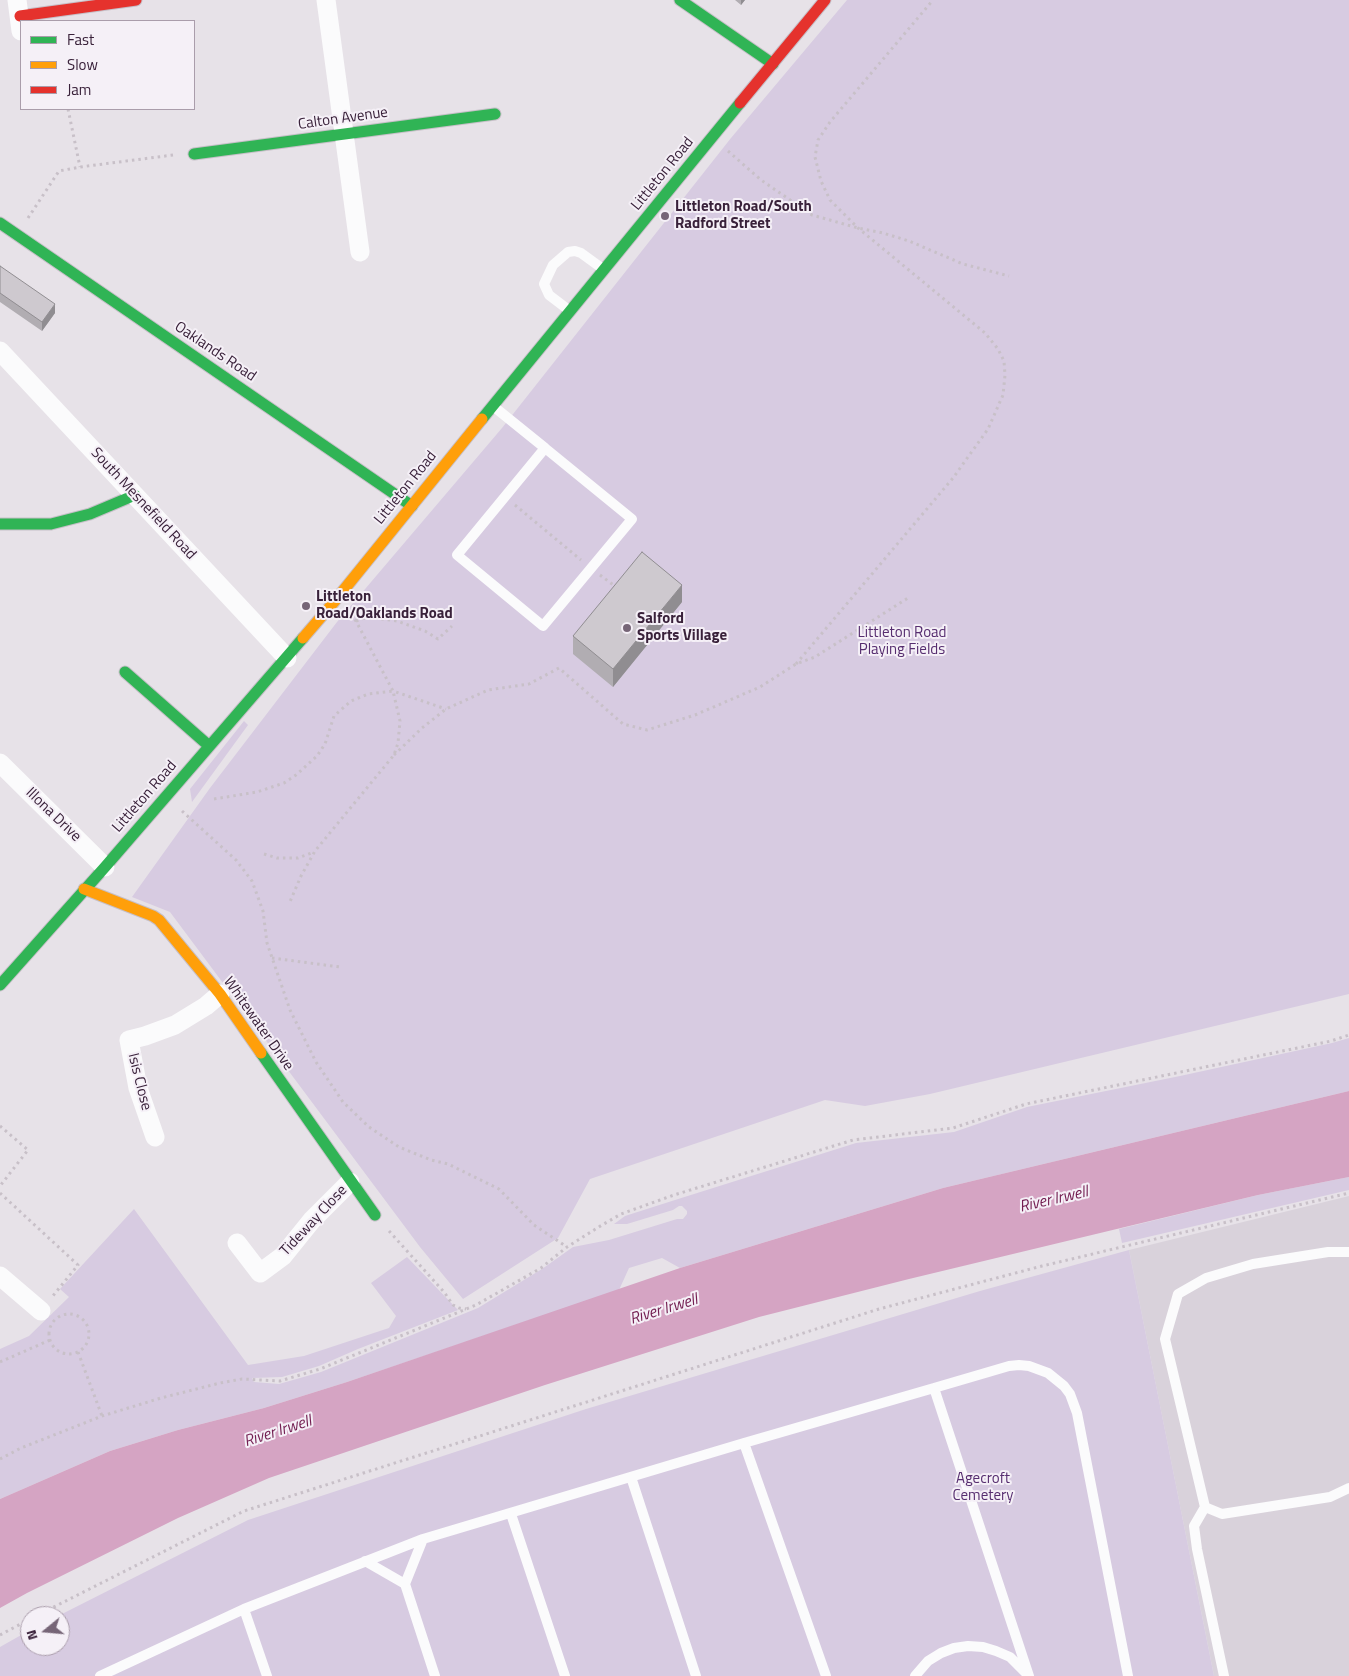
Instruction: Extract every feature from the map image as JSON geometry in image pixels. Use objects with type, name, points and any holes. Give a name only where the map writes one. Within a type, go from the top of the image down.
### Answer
[{"type":"street","points":[[19,16],[136,0]]},
{"type":"street","points":[[326,0],[360,252]]},
{"type":"street","points":[[680,0],[773,64]]},
{"type":"street","name":"Littleton Road","points":[[0,985],[4,971],[105,867],[208,745],[287,658],[334,602],[825,0]]},
{"type":"street","name":"Calton Avenue","points":[[194,154],[495,114]]},
{"type":"street","name":"Oaklands Road","points":[[0,223],[412,506]]},
{"type":"street","name":"South Mesnefield Road","points":[[0,350],[287,658]]},
{"type":"street","points":[[0,524],[52,524],[90,514],[135,495]]},
{"type":"street","points":[[125,672],[208,745]]},
{"type":"street","name":"Illona Drive","points":[[0,763],[105,867]]},
{"type":"street","name":"Whitewater Drive","points":[[84,889],[160,920],[220,994],[350,1182],[375,1214]]},
{"type":"street","name":"Isis Close","points":[[155,1137],[138,1088],[129,1040],[153,1034],[175,1025],[206,1006],[220,994]]},
{"type":"street","name":"Tideway Close","points":[[237,1242],[260,1273],[283,1256],[312,1220],[350,1182]]},
{"type":"street","points":[[0,1276],[41,1311]]},
{"type":"lane","points":[[570,311],[549,295],[544,284],[553,265],[568,252],[575,251],[604,269]]},
{"type":"lane","points":[[492,406],[501,411],[632,519],[544,626],[457,555],[545,448]]},
{"type":"lane","points":[[1224,1676],[1194,1526],[1205,1507],[1165,1338],[1178,1294],[1206,1278],[1252,1264],[1328,1252],[1349,1252]]},
{"type":"lane","points":[[100,1676],[244,1609],[423,1540],[744,1443],[1009,1366],[1019,1365],[1029,1366],[1048,1373],[1064,1386],[1070,1394],[1077,1414],[1128,1676]]},
{"type":"lane","points":[[934,1388],[1029,1676]]},
{"type":"lane","points":[[744,1443],[826,1676]]},
{"type":"lane","points":[[631,1477],[696,1676]]},
{"type":"lane","points":[[1205,1507],[1222,1514],[1330,1497],[1349,1488]]},
{"type":"lane","points":[[511,1514],[565,1676]]},
{"type":"lane","points":[[423,1540],[405,1584],[436,1676]]},
{"type":"lane","points":[[365,1561],[405,1584]]},
{"type":"lane","points":[[244,1609],[267,1676]]},
{"type":"lane","points":[[915,1676],[928,1661],[941,1653],[954,1648],[968,1646],[983,1647],[1010,1657],[1029,1676]]},
{"type":"path","points":[[796,664],[953,478],[988,429],[1003,395],[1004,361],[998,349],[985,333],[858,228],[830,200],[821,181],[815,157],[818,140],[830,122],[933,0]]},
{"type":"path","points":[[68,110],[80,167]]},
{"type":"path","points":[[713,136],[761,180],[812,215],[858,228],[884,232],[963,264],[1009,276]]},
{"type":"path","points":[[17,235],[59,171],[165,155],[194,154]]},
{"type":"path","points":[[505,497],[616,588]]},
{"type":"path","points":[[290,904],[301,876],[315,851],[394,755],[422,728],[446,709],[488,690],[529,684],[559,668],[623,724],[647,730],[703,712],[760,687],[796,664],[815,657],[908,598]]},
{"type":"path","points":[[334,602],[356,621],[393,691],[400,721],[398,743],[394,755]]},
{"type":"path","points":[[356,621],[368,617],[397,620],[426,630],[438,639],[452,626]]},
{"type":"path","points":[[214,799],[256,792],[284,783],[317,756],[325,744],[334,716],[351,701],[368,694],[393,691],[446,709]]},
{"type":"path","points":[[165,797],[236,860],[252,881],[263,911],[267,943],[280,985],[301,1036],[332,1088],[356,1116],[369,1127],[399,1146],[431,1160],[448,1164],[499,1189],[534,1225],[567,1247]]},
{"type":"path","points":[[264,854],[277,858],[298,858],[315,851]]},
{"type":"path","points":[[272,958],[340,967]]},
{"type":"path","points":[[0,1459],[21,1448],[102,1416],[220,1383],[242,1379],[280,1380],[312,1372],[466,1309],[541,1268],[567,1247],[621,1214],[674,1195],[853,1140],[953,1128],[1026,1104],[1312,1045],[1349,1035]]},
{"type":"path","points":[[0,1126],[28,1150],[0,1186]]},
{"type":"path","points":[[0,1193],[78,1265],[41,1311]]},
{"type":"path","points":[[56,1606],[244,1511],[879,1310],[1042,1266],[1349,1193]]},
{"type":"path","points":[[375,1214],[453,1304],[459,1308],[466,1309]]},
{"type":"path","points":[[70,1314],[76,1316],[82,1319],[89,1330],[87,1343],[78,1352],[72,1354],[59,1351],[50,1340],[50,1329],[58,1318],[70,1314]]},
{"type":"path","points":[[0,1362],[50,1340]]},
{"type":"path","points":[[78,1352],[102,1416]]},
{"type":"path","points":[[0,1636],[20,1625]]},
{"type":"shaded area","points":[[1349,1196],[1349,1676],[1214,1676],[1129,1250]]},
{"type":"green space","name":"Littleton Road Playing Fields","points":[[847,0],[1349,0],[1349,994],[930,1094],[865,1106],[825,1100],[590,1179],[558,1238],[463,1299],[420,1247],[170,912],[132,897],[210,788],[337,622],[502,428],[731,138]]},
{"type":"green space","points":[[244,721],[248,725],[192,802],[190,789]]},
{"type":"green space","points":[[1349,1038],[1349,1091],[943,1188],[680,1268],[662,1258],[629,1268],[619,1290],[347,1382],[264,1408],[178,1430],[110,1451],[0,1499],[0,1349],[29,1336],[69,1297],[60,1289],[134,1209],[248,1365],[304,1356],[389,1328],[396,1316],[371,1283],[407,1257],[458,1310],[319,1366],[282,1377],[252,1378],[254,1382],[279,1384],[321,1372],[478,1308],[542,1269],[573,1247],[609,1240],[677,1219],[683,1219],[687,1211],[682,1206],[679,1206],[673,1210],[627,1224],[614,1224],[625,1216],[856,1143],[954,1132],[1027,1107],[1180,1076]]},
{"type":"green space","points":[[1349,1177],[1349,1190],[1122,1243],[1119,1229],[1258,1195]]},
{"type":"green space","name":"Agecroft Cemetery","points":[[1129,1250],[1214,1676],[0,1676],[0,1647],[20,1636],[20,1656],[70,1656],[70,1610],[248,1520],[586,1409],[980,1291]]},
{"type":"water","name":"River Irwell","points":[[1349,1091],[1349,1177],[1258,1195],[759,1317],[545,1385],[269,1478],[178,1518],[0,1608],[0,1499],[110,1451],[178,1430],[264,1408],[347,1382],[680,1268],[943,1188]]},
{"type":"building","points":[[0,266],[55,304],[42,322],[0,293]]},
{"type":"building","name":"Salford Sports Village","points":[[642,552],[682,585],[613,669],[573,636]]},
{"type":"traffic: fast","points":[[680,0],[773,64]]},
{"type":"traffic: fast","points":[[482,419],[740,103]]},
{"type":"traffic: fast","points":[[194,154],[495,114]]},
{"type":"traffic: fast","points":[[0,223],[412,506]]},
{"type":"traffic: fast","points":[[0,524],[51,524],[90,514],[135,495]]},
{"type":"traffic: fast","points":[[0,985],[303,638]]},
{"type":"traffic: fast","points":[[125,672],[208,745]]},
{"type":"traffic: fast","points":[[261,1053],[375,1215]]},
{"type":"traffic: slow","points":[[303,638],[482,419]]},
{"type":"traffic: slow","points":[[84,889],[159,920],[220,994],[261,1053]]},
{"type":"traffic: jam","points":[[20,16],[136,0]]},
{"type":"traffic: jam","points":[[740,103],[825,0]]},
{"type":"place","name":"Littleton Road/South Radford Street","points":[[665,216]]},
{"type":"place","name":"Littleton Road/Oaklands Road","points":[[306,606]]},
{"type":"place","name":"Salford Sports Village","points":[[627,628]]}]
